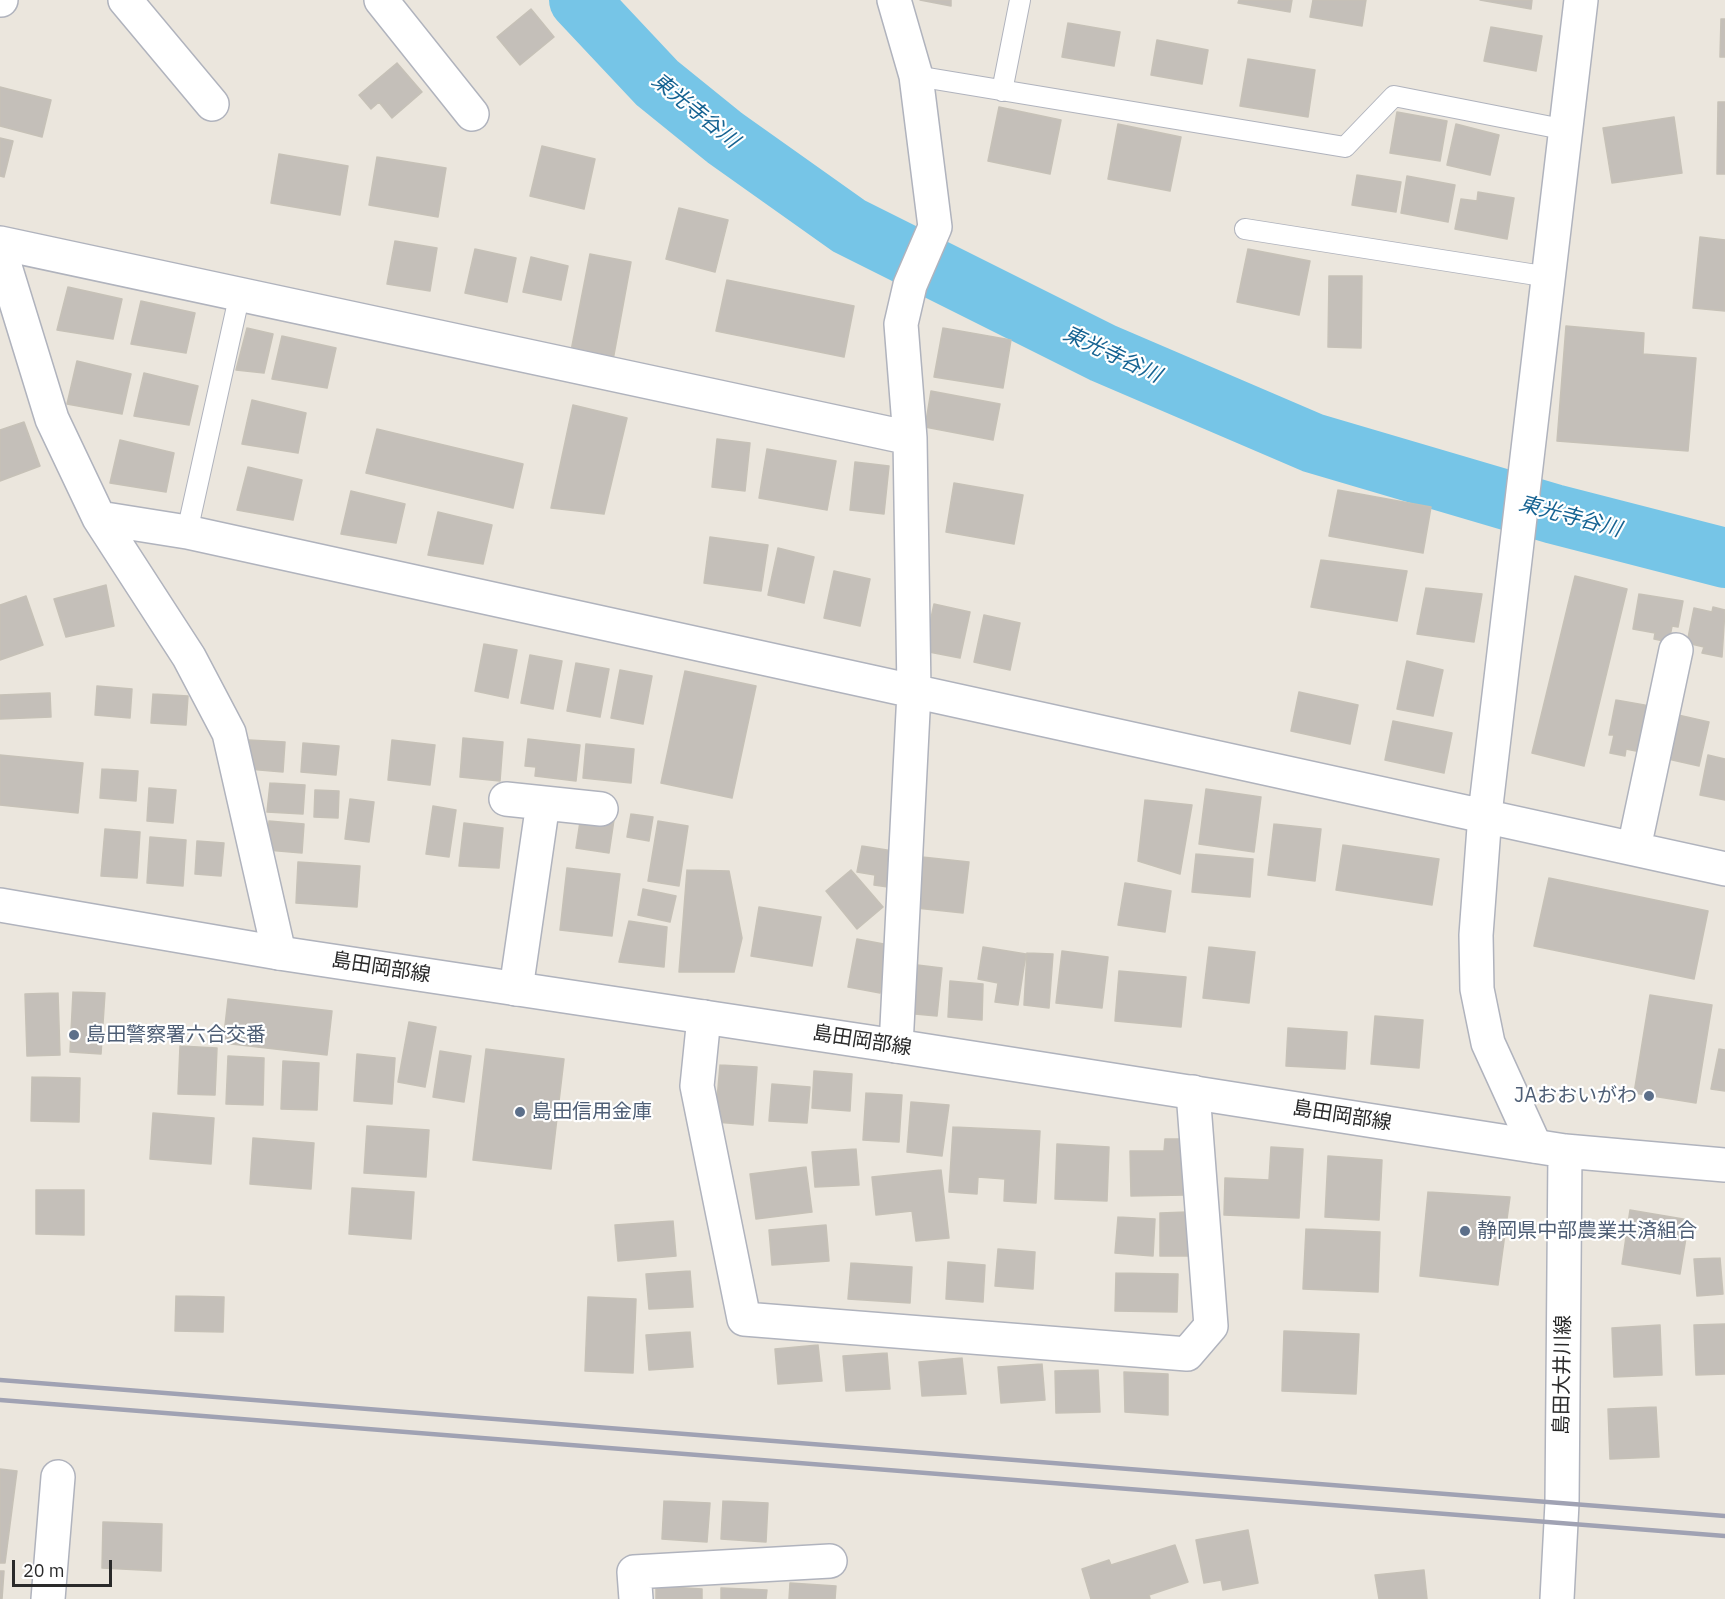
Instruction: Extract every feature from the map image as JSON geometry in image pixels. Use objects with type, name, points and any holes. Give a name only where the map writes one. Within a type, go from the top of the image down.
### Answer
[{"type":"street","points":[[125,0],[212,104]]},
{"type":"street","points":[[381,0],[472,114]]},
{"type":"street","points":[[894,0],[916,76],[935,227],[910,285],[901,324],[910,438],[914,692],[896,1046]]},
{"type":"street","points":[[1550,1149],[1488,1043],[1477,989],[1476,935],[1485,814],[1581,0]]},
{"type":"street","points":[[0,243],[910,438]]},
{"type":"street","points":[[0,250],[52,419],[99,518],[189,657],[229,733],[279,953]]},
{"type":"street","points":[[99,518],[187,532],[914,692],[1485,814],[1725,869]]},
{"type":"street","points":[[1634,848],[1676,650]]},
{"type":"street","points":[[506,799],[601,809]]},
{"type":"street","points":[[516,989],[543,803]]},
{"type":"street","name":"島田岡部線","points":[[0,904],[279,953],[896,1046],[1550,1149],[1725,1165]]},
{"type":"street","points":[[704,1017],[697,1086],[744,1319],[1187,1354],[1211,1326],[1193,1092]]},
{"type":"street","name":"島田大井川線","points":[[1550,1149],[1562,1503],[1557,1599]]},
{"type":"street","points":[[48,1599],[58,1477]]},
{"type":"street","points":[[636,1599],[634,1572],[830,1561]]},
{"type":"lane","points":[[1002,91],[1020,0]]},
{"type":"lane","points":[[916,76],[1345,147],[1394,96],[1567,130]]},
{"type":"lane","points":[[1245,229],[1549,277]]},
{"type":"lane","points":[[187,532],[240,293]]},
{"type":"building","points":[[920,0],[951,0],[951,6]]},
{"type":"building","points":[[1239,0],[1292,0],[1290,12],[1238,3]]},
{"type":"building","points":[[1313,0],[1366,0],[1362,26],[1310,17]]},
{"type":"building","points":[[1480,0],[1532,0],[1531,9]]},
{"type":"building","points":[[531,9],[554,37],[520,65],[497,37]]},
{"type":"building","points":[[1721,19],[1725,19],[1725,57],[1720,57]]},
{"type":"building","points":[[1068,23],[1120,32],[1114,66],[1062,57]]},
{"type":"building","points":[[1491,27],[1542,36],[1536,71],[1484,61]]},
{"type":"building","points":[[1157,40],[1208,50],[1202,84],[1151,75]]},
{"type":"building","points":[[1248,59],[1315,70],[1308,117],[1240,106]]},
{"type":"building","points":[[397,63],[422,92],[392,118],[379,102],[371,109],[359,95]]},
{"type":"building","points":[[0,87],[51,100],[42,137],[0,126]]},
{"type":"building","points":[[1718,102],[1725,102],[1725,174],[1717,174]]},
{"type":"building","points":[[999,107],[1061,120],[1050,174],[988,161]]},
{"type":"building","points":[[1397,112],[1447,121],[1440,161],[1390,153]]},
{"type":"building","points":[[1674,117],[1682,173],[1612,183],[1603,128]]},
{"type":"building","points":[[1118,124],[1181,137],[1170,191],[1108,179]]},
{"type":"building","points":[[1456,124],[1499,135],[1490,175],[1447,165]]},
{"type":"building","points":[[0,138],[13,141],[4,177],[0,176]]},
{"type":"building","points":[[542,146],[595,159],[584,209],[530,196]]},
{"type":"building","points":[[279,154],[348,166],[340,215],[271,203]]},
{"type":"building","points":[[377,157],[446,168],[438,217],[369,205]]},
{"type":"building","points":[[1357,175],[1401,182],[1396,212],[1352,205]]},
{"type":"building","points":[[1407,176],[1455,185],[1448,222],[1401,213]]},
{"type":"building","points":[[1478,192],[1514,198],[1507,239],[1455,229],[1461,199],[1477,201]]},
{"type":"building","points":[[679,208],[728,220],[715,272],[666,259]]},
{"type":"building","points":[[1700,237],[1725,240],[1725,311],[1693,308]]},
{"type":"building","points":[[395,241],[437,248],[430,291],[387,284]]},
{"type":"building","points":[[475,249],[516,258],[507,302],[465,293]]},
{"type":"building","points":[[1248,249],[1310,261],[1299,315],[1237,302]]},
{"type":"building","points":[[590,254],[631,262],[613,360],[571,351]]},
{"type":"building","points":[[531,257],[568,266],[561,300],[523,292]]},
{"type":"building","points":[[1329,276],[1362,276],[1361,348],[1328,347]]},
{"type":"building","points":[[727,280],[854,306],[844,357],[716,331]]},
{"type":"building","points":[[68,287],[122,299],[113,339],[57,330]]},
{"type":"building","points":[[141,301],[195,313],[186,353],[131,344]]},
{"type":"building","points":[[1566,326],[1644,333],[1643,354],[1696,358],[1688,451],[1557,441]]},
{"type":"building","points":[[247,328],[273,334],[264,373],[236,370]]},
{"type":"building","points":[[943,328],[1011,340],[1003,388],[934,377]]},
{"type":"building","points":[[282,336],[336,348],[327,388],[272,379]]},
{"type":"building","points":[[77,361],[131,374],[122,414],[67,404]]},
{"type":"building","points":[[144,373],[198,386],[189,425],[134,416]]},
{"type":"building","points":[[931,391],[1000,404],[993,440],[925,427]]},
{"type":"building","points":[[252,400],[306,413],[298,453],[242,444]]},
{"type":"building","points":[[573,405],[627,418],[604,514],[551,508]]},
{"type":"building","points":[[24,422],[40,466],[0,481],[0,430]]},
{"type":"building","points":[[377,429],[523,464],[513,508],[366,473]]},
{"type":"building","points":[[717,439],[750,443],[745,491],[712,487]]},
{"type":"building","points":[[120,440],[174,453],[166,492],[110,483]]},
{"type":"building","points":[[767,449],[836,461],[827,510],[759,498]]},
{"type":"building","points":[[855,462],[889,466],[884,514],[850,510]]},
{"type":"building","points":[[248,467],[302,480],[293,520],[237,510]]},
{"type":"building","points":[[954,483],[1023,495],[1014,544],[946,532]]},
{"type":"building","points":[[1338,490],[1431,507],[1423,553],[1329,536]]},
{"type":"building","points":[[351,491],[405,504],[396,543],[341,534]]},
{"type":"building","points":[[438,512],[492,525],[483,564],[428,555]]},
{"type":"building","points":[[710,537],[768,545],[761,591],[704,583]]},
{"type":"building","points":[[778,548],[814,557],[804,603],[768,595]]},
{"type":"building","points":[[1321,560],[1407,571],[1397,621],[1311,607]]},
{"type":"building","points":[[834,571],[870,579],[860,626],[824,618]]},
{"type":"building","points":[[1575,576],[1627,589],[1584,766],[1532,753]]},
{"type":"building","points":[[106,585],[114,626],[66,637],[54,599]]},
{"type":"building","points":[[1426,588],[1482,594],[1474,642],[1417,634]]},
{"type":"building","points":[[1639,594],[1683,601],[1678,627],[1672,626],[1669,642],[1654,639],[1655,633],[1633,629]]},
{"type":"building","points":[[26,596],[43,645],[0,660],[0,605]]},
{"type":"building","points":[[934,604],[970,612],[960,658],[924,651]]},
{"type":"building","points":[[1713,607],[1725,610],[1722,657],[1702,653],[1704,647],[1687,643],[1694,608],[1712,612]]},
{"type":"building","points":[[984,615],[1020,623],[1010,670],[974,662]]},
{"type":"building","points":[[484,644],[517,650],[508,698],[475,691]]},
{"type":"building","points":[[530,655],[562,661],[553,709],[521,703]]},
{"type":"building","points":[[1407,661],[1443,670],[1433,716],[1397,709]]},
{"type":"building","points":[[576,663],[609,669],[600,717],[567,711]]},
{"type":"building","points":[[620,670],[652,676],[643,724],[611,718]]},
{"type":"building","points":[[685,671],[756,686],[732,798],[661,783]]},
{"type":"building","points":[[97,686],[132,689],[130,718],[95,715]]},
{"type":"building","points":[[1299,692],[1358,705],[1350,744],[1291,731]]},
{"type":"building","points":[[50,693],[51,717],[0,719],[0,695]]},
{"type":"building","points":[[153,694],[188,696],[186,725],[151,723]]},
{"type":"building","points":[[1616,700],[1650,706],[1641,752],[1626,749],[1625,756],[1610,753],[1614,735],[1609,735]]},
{"type":"building","points":[[1678,715],[1709,722],[1699,766],[1668,759]]},
{"type":"building","points":[[1393,721],[1452,733],[1444,773],[1385,760]]},
{"type":"building","points":[[463,738],[503,742],[500,781],[460,777]]},
{"type":"building","points":[[528,739],[580,745],[576,781],[535,776],[536,767],[525,766]]},
{"type":"building","points":[[249,740],[285,742],[283,772],[248,769]]},
{"type":"building","points":[[392,740],[435,745],[430,785],[388,780]]},
{"type":"building","points":[[303,743],[339,746],[336,775],[301,772]]},
{"type":"building","points":[[586,744],[634,749],[631,783],[583,778]]},
{"type":"building","points":[[0,755],[83,763],[78,813],[0,805]]},
{"type":"building","points":[[1708,755],[1725,759],[1725,800],[1700,795]]},
{"type":"building","points":[[102,769],[138,771],[136,801],[100,798]]},
{"type":"building","points":[[270,783],[305,785],[303,814],[267,812]]},
{"type":"building","points":[[149,788],[176,790],[173,823],[147,821]]},
{"type":"building","points":[[1206,789],[1261,797],[1254,852],[1199,844]]},
{"type":"building","points":[[315,790],[339,791],[338,818],[314,817]]},
{"type":"building","points":[[350,799],[374,802],[369,842],[345,839]]},
{"type":"building","points":[[1145,800],[1192,805],[1180,874],[1138,861]]},
{"type":"building","points":[[433,806],[456,810],[449,857],[426,854]]},
{"type":"building","points":[[631,814],[653,817],[649,841],[627,837]]},
{"type":"building","points":[[581,815],[614,820],[609,853],[576,848]]},
{"type":"building","points":[[269,821],[304,824],[302,853],[267,850]]},
{"type":"building","points":[[658,821],[688,826],[679,886],[648,881]]},
{"type":"building","points":[[464,823],[503,828],[499,868],[459,866]]},
{"type":"building","points":[[1274,824],[1321,829],[1315,881],[1268,875]]},
{"type":"building","points":[[105,829],[140,832],[137,878],[101,876]]},
{"type":"building","points":[[150,837],[186,840],[183,886],[147,883]]},
{"type":"building","points":[[197,841],[224,843],[221,876],[195,874]]},
{"type":"building","points":[[1343,845],[1439,859],[1432,905],[1336,890]]},
{"type":"building","points":[[862,846],[893,851],[888,887],[874,885],[875,875],[857,872]]},
{"type":"building","points":[[1196,854],[1253,859],[1250,897],[1192,892]]},
{"type":"building","points":[[922,857],[969,862],[963,913],[916,908]]},
{"type":"building","points":[[298,862],[360,866],[357,907],[296,903]]},
{"type":"building","points":[[567,868],[620,874],[612,936],[560,930]]},
{"type":"building","points":[[687,870],[729,871],[742,938],[734,972],[679,972]]},
{"type":"building","points":[[851,870],[883,907],[857,929],[826,891]]},
{"type":"building","points":[[1549,878],[1708,911],[1694,979],[1534,946]]},
{"type":"building","points":[[1125,883],[1171,891],[1165,932],[1118,925]]},
{"type":"building","points":[[643,889],[676,896],[670,922],[638,915]]},
{"type":"building","points":[[759,907],[821,917],[812,966],[751,956]]},
{"type":"building","points":[[629,921],[667,927],[664,967],[619,962]]},
{"type":"building","points":[[857,939],[889,945],[880,993],[848,987]]},
{"type":"building","points":[[983,947],[1026,954],[1018,1005],[995,1002],[998,983],[978,979]]},
{"type":"building","points":[[1209,947],[1255,952],[1249,1003],[1203,998]]},
{"type":"building","points":[[1062,951],[1108,957],[1102,1008],[1056,1003]]},
{"type":"building","points":[[1027,953],[1053,954],[1049,1008],[1024,1005]]},
{"type":"building","points":[[909,964],[942,968],[937,1016],[904,1013]]},
{"type":"building","points":[[1119,971],[1186,977],[1181,1027],[1115,1021]]},
{"type":"building","points":[[950,981],[983,984],[982,1020],[948,1017]]},
{"type":"building","points":[[73,992],[105,993],[101,1054],[70,1052]]},
{"type":"building","points":[[58,993],[60,1055],[27,1056],[25,994]]},
{"type":"building","points":[[1650,995],[1712,1005],[1696,1103],[1634,1093]]},
{"type":"building","points":[[228,999],[332,1011],[327,1055],[223,1043]]},
{"type":"building","points":[[1375,1016],[1423,1020],[1419,1068],[1371,1064]]},
{"type":"building","points":[[409,1022],[436,1027],[425,1087],[398,1082]]},
{"type":"building","points":[[1288,1028],[1347,1032],[1345,1069],[1286,1066]]},
{"type":"building","points":[[180,1046],[217,1048],[215,1095],[178,1094]]},
{"type":"building","points":[[486,1049],[564,1059],[551,1169],[473,1160]]},
{"type":"building","points":[[1719,1049],[1725,1050],[1725,1091],[1711,1089]]},
{"type":"building","points":[[440,1051],[471,1056],[464,1102],[433,1097]]},
{"type":"building","points":[[357,1054],[395,1058],[392,1104],[354,1101]]},
{"type":"building","points":[[228,1056],[264,1058],[263,1105],[226,1104]]},
{"type":"building","points":[[283,1061],[319,1063],[317,1110],[281,1109]]},
{"type":"building","points":[[720,1065],[757,1067],[753,1125],[715,1122]]},
{"type":"building","points":[[814,1071],[852,1074],[850,1111],[812,1108]]},
{"type":"building","points":[[32,1077],[80,1078],[79,1122],[31,1121]]},
{"type":"building","points":[[772,1084],[810,1087],[807,1123],[769,1121]]},
{"type":"building","points":[[866,1093],[902,1095],[899,1142],[863,1140]]},
{"type":"building","points":[[911,1102],[949,1105],[942,1156],[907,1152]]},
{"type":"building","points":[[153,1113],[214,1118],[211,1164],[150,1159]]},
{"type":"building","points":[[367,1126],[429,1130],[426,1177],[364,1173]]},
{"type":"building","points":[[953,1127],[1040,1131],[1036,1203],[1004,1201],[1005,1179],[978,1177],[977,1194],[949,1192]]},
{"type":"building","points":[[253,1138],[314,1143],[311,1189],[250,1184]]},
{"type":"building","points":[[1165,1139],[1184,1139],[1185,1195],[1131,1196],[1130,1151],[1164,1151]]},
{"type":"building","points":[[1057,1144],[1109,1147],[1107,1201],[1055,1199]]},
{"type":"building","points":[[1271,1147],[1303,1149],[1299,1218],[1224,1215],[1225,1178],[1269,1180]]},
{"type":"building","points":[[856,1149],[859,1185],[815,1187],[812,1152]]},
{"type":"building","points":[[1328,1156],[1382,1160],[1379,1220],[1325,1217]]},
{"type":"building","points":[[806,1167],[812,1212],[756,1219],[750,1174]]},
{"type":"building","points":[[941,1170],[949,1238],[916,1241],[912,1211],[876,1215],[872,1177]]},
{"type":"building","points":[[352,1188],[414,1192],[411,1239],[349,1234]]},
{"type":"building","points":[[36,1190],[84,1190],[84,1235],[36,1234]]},
{"type":"building","points":[[1428,1192],[1510,1197],[1498,1285],[1420,1276]]},
{"type":"building","points":[[1630,1210],[1689,1220],[1680,1274],[1622,1264]]},
{"type":"building","points":[[1188,1212],[1188,1256],[1160,1256],[1160,1213]]},
{"type":"building","points":[[1118,1217],[1155,1219],[1153,1256],[1115,1253]]},
{"type":"building","points":[[673,1221],[676,1256],[618,1261],[615,1225]]},
{"type":"building","points":[[826,1225],[829,1261],[772,1265],[769,1230]]},
{"type":"building","points":[[1306,1229],[1380,1232],[1378,1292],[1303,1289]]},
{"type":"building","points":[[998,1249],[1035,1252],[1033,1289],[995,1286]]},
{"type":"building","points":[[1720,1258],[1723,1294],[1697,1296],[1694,1259]]},
{"type":"building","points":[[948,1262],[985,1265],[983,1302],[946,1299]]},
{"type":"building","points":[[851,1263],[912,1267],[910,1303],[848,1299]]},
{"type":"building","points":[[690,1271],[693,1307],[649,1309],[646,1274]]},
{"type":"building","points":[[1116,1273],[1178,1274],[1177,1312],[1115,1311]]},
{"type":"building","points":[[176,1296],[224,1297],[223,1332],[175,1331]]},
{"type":"building","points":[[588,1297],[636,1299],[633,1373],[585,1371]]},
{"type":"building","points":[[1725,1324],[1725,1374],[1696,1375],[1694,1325]]},
{"type":"building","points":[[1660,1325],[1662,1375],[1614,1377],[1612,1328]]},
{"type":"building","points":[[1284,1331],[1359,1334],[1356,1394],[1282,1391]]},
{"type":"building","points":[[690,1332],[693,1367],[649,1370],[646,1335]]},
{"type":"building","points":[[818,1345],[822,1381],[778,1384],[775,1349]]},
{"type":"building","points":[[887,1353],[890,1389],[846,1391],[843,1356]]},
{"type":"building","points":[[962,1358],[966,1394],[922,1396],[919,1362]]},
{"type":"building","points":[[1042,1364],[1045,1400],[1001,1403],[998,1367]]},
{"type":"building","points":[[1098,1370],[1100,1412],[1056,1413],[1055,1371]]},
{"type":"building","points":[[1124,1372],[1168,1374],[1168,1415],[1125,1412]]},
{"type":"building","points":[[1656,1407],[1659,1457],[1610,1459],[1608,1409]]},
{"type":"building","points":[[0,1469],[17,1471],[5,1563],[0,1563]]},
{"type":"building","points":[[664,1501],[710,1503],[707,1542],[662,1539]]},
{"type":"building","points":[[723,1501],[768,1503],[766,1542],[721,1539]]},
{"type":"building","points":[[103,1522],[162,1524],[161,1571],[102,1568]]},
{"type":"building","points":[[1248,1530],[1258,1583],[1223,1590],[1221,1580],[1204,1583],[1196,1540]]},
{"type":"building","points":[[1175,1545],[1188,1582],[1149,1595],[1150,1599],[1091,1599],[1082,1569],[1109,1560],[1111,1565]]},
{"type":"building","points":[[1424,1570],[1427,1599],[1379,1599],[1375,1575]]},
{"type":"building","points":[[0,1571],[4,1571],[2,1599],[0,1599]]},
{"type":"building","points":[[790,1583],[836,1586],[835,1599],[789,1599]]},
{"type":"building","points":[[656,1586],[702,1589],[702,1599],[656,1599]]},
{"type":"building","points":[[721,1588],[767,1590],[766,1599],[721,1599]]},
{"type":"waterway","name":"東光寺谷川","points":[[579,0],[657,83],[725,138],[849,226],[1103,353],[1313,443],[1554,514],[1725,558]]},
{"type":"railway","points":[[0,1380],[1725,1516]]},
{"type":"railway","points":[[0,1400],[1725,1536]]},
{"type":"place","name":"島田警察署六合交番","points":[[74,1035]]},
{"type":"place","name":"JAおおいがわ","points":[[1649,1096]]},
{"type":"place","name":"島田信用金庫","points":[[520,1112]]},
{"type":"place","name":"静岡県中部農業共済組合","points":[[1465,1231]]}]
